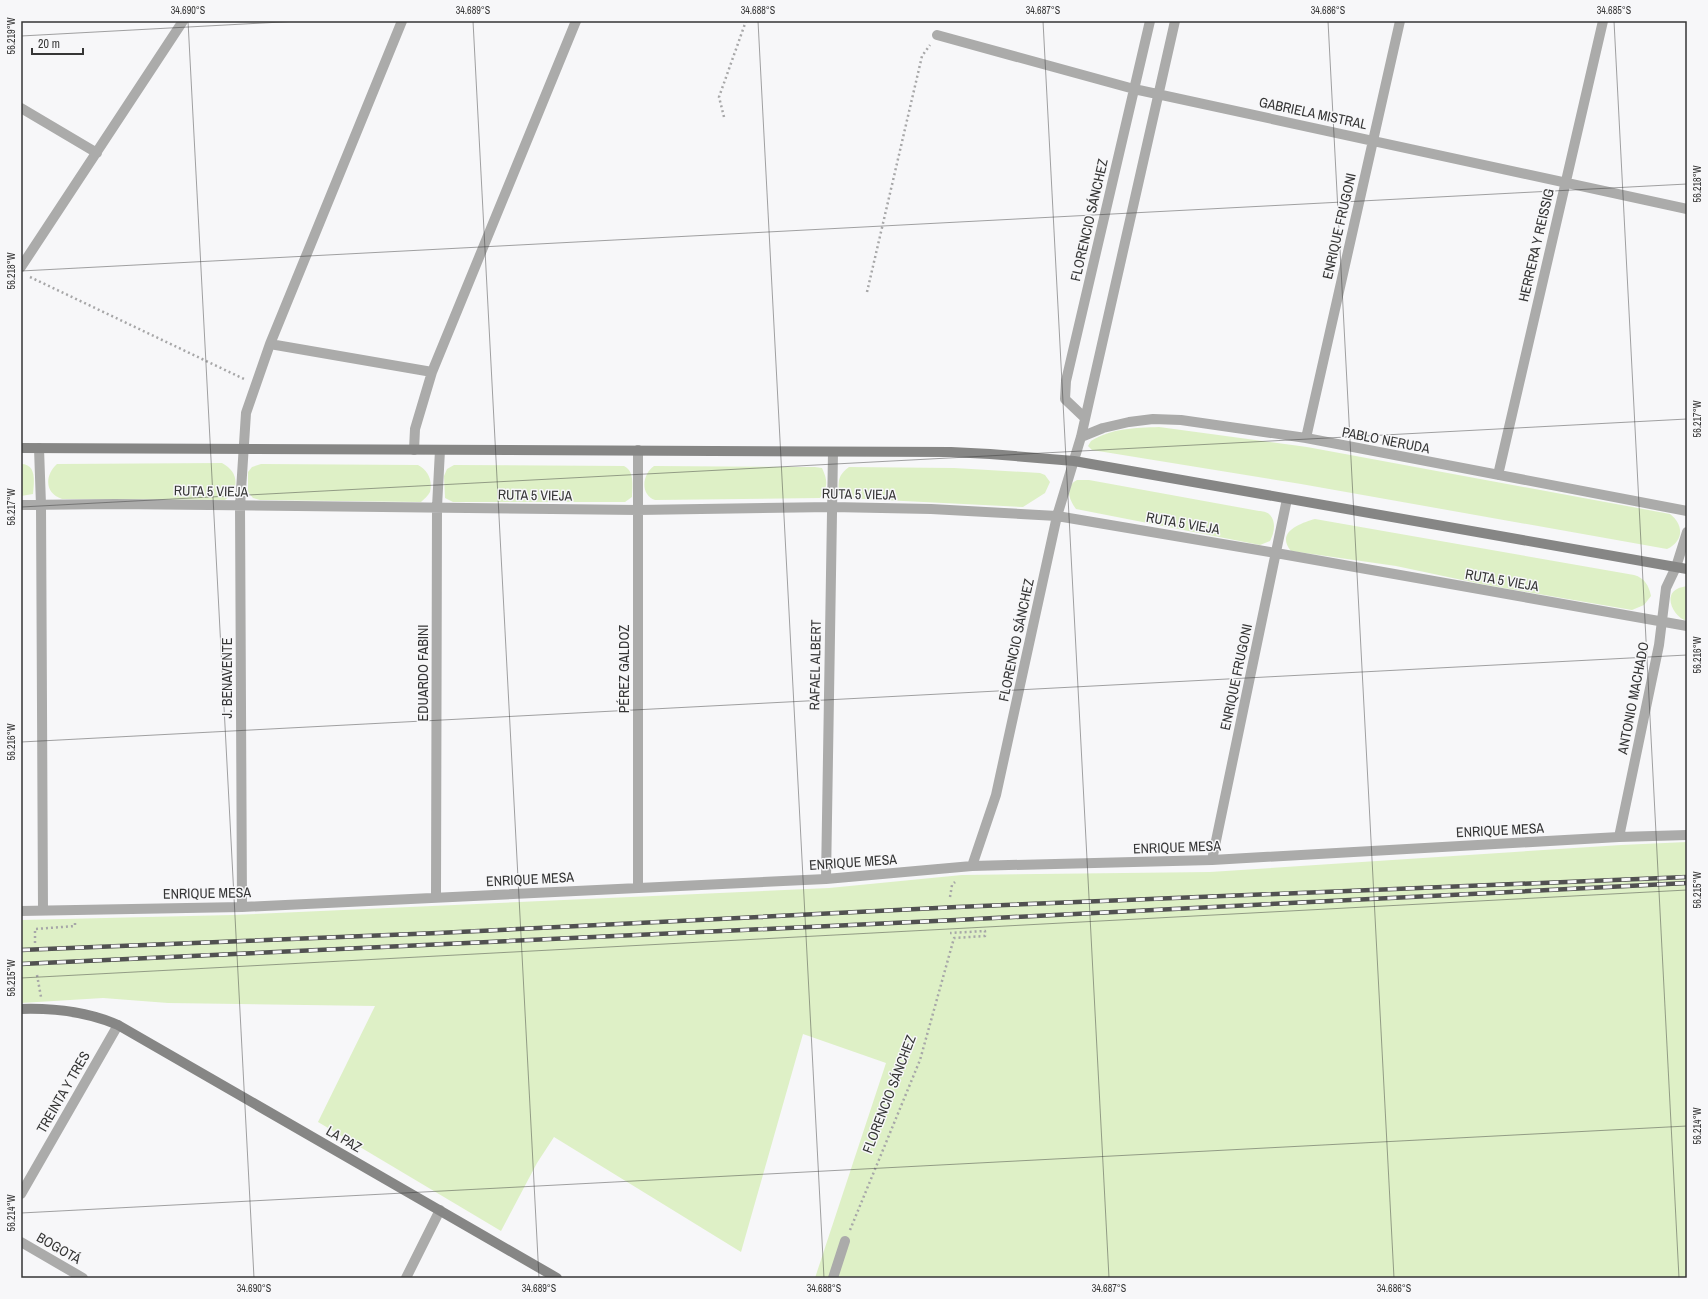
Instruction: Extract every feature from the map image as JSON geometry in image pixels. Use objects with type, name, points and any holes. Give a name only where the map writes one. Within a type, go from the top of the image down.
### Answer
[{"type":"street","points":[[21,266],[183,21]]},
{"type":"street","name":"J. BENAVENTE","points":[[242,907],[240,506],[246,413],[270,344],[402,21]]},
{"type":"street","points":[[414,450],[415,429],[432,372],[576,21]]},
{"type":"street","name":"FLORENCIO SÁNCHEZ","points":[[1085,418],[1065,399],[1066,381],[1150,21]]},
{"type":"street","name":"FLORENCIO SÁNCHEZ","points":[[972,866],[996,795],[1057,516],[1074,461],[1085,418],[1175,21]]},
{"type":"street","name":"ENRIQUE FRUGONI","points":[[1306,438],[1400,21]]},
{"type":"street","name":"HERRERA Y REISSIG","points":[[1498,475],[1565,182],[1604,21]]},
{"type":"street","name":"GABRIELA MISTRAL","points":[[936,35],[1134,89],[1687,209]]},
{"type":"street","points":[[21,108],[97,153]]},
{"type":"street","points":[[270,344],[432,372]]},
{"type":"street","name":"PABLO NERUDA","points":[[1080,437],[1103,428],[1129,422],[1153,419],[1181,420],[1306,438],[1687,511]]},
{"type":"street","points":[[21,448],[638,450],[990,454],[1074,461],[1687,569]]},
{"type":"street","points":[[40,448],[43,910]]},
{"type":"street","name":"EDUARDO FABINI","points":[[436,897],[438,507],[440,450]]},
{"type":"street","name":"PÉREZ GALDOZ","points":[[638,450],[638,888]]},
{"type":"street","name":"RAFAEL ALBERT","points":[[826,879],[833,452]]},
{"type":"street","name":"ENRIQUE FRUGONI","points":[[1212,860],[1287,499]]},
{"type":"street","name":"RUTA 5 VIEJA","points":[[21,505],[114,504],[638,510],[832,507],[931,509],[1057,516],[1276,553],[1687,626]]},
{"type":"street","name":"ANTONIO MACHADO","points":[[1619,837],[1659,645],[1662,607],[1666,588],[1676,567],[1687,532]]},
{"type":"street","name":"ENRIQUE MESA","points":[[21,911],[242,907],[826,879],[972,866],[1212,860],[1619,837],[1687,835]]},
{"type":"street","name":"LA PAZ","points":[[21,1009],[43,1010],[100,1017],[118,1025],[557,1278]]},
{"type":"street","name":"TREINTA Y TRES","points":[[21,1194],[118,1025]]},
{"type":"street","points":[[406,1278],[440,1210]]},
{"type":"street","points":[[833,1278],[845,1241]]},
{"type":"street","name":"BOGOTÁ","points":[[21,1242],[82,1278]]},
{"type":"path","points":[[724,117],[719,97],[746,21]]},
{"type":"path","points":[[867,292],[922,56],[936,35]]},
{"type":"path","points":[[28,276],[255,385]]},
{"type":"path","points":[[35,943],[35,929],[75,926],[74,910]]},
{"type":"path","name":"FLORENCIO SÁNCHEZ","points":[[845,1241],[920,1060],[954,938],[985,936],[985,931],[950,933]]},
{"type":"path","points":[[37,976],[43,1010]]},
{"type":"green space","points":[[1159,427],[1307,447],[1670,514],[1678,523],[1680,533],[1677,542],[1667,549],[1301,484],[1092,450],[1088,446],[1091,441],[1107,433],[1132,428]]},
{"type":"green space","points":[[222,463],[232,471],[236,481],[233,491],[225,500],[62,499],[52,493],[48,483],[50,473],[57,464]]},
{"type":"green space","points":[[21,464],[30,467],[32,470],[34,479],[33,494],[21,496]]},
{"type":"green space","points":[[261,464],[418,465],[425,470],[429,476],[431,488],[430,492],[421,502],[260,500],[253,498],[248,492],[248,472],[252,467]]},
{"type":"green space","points":[[454,465],[624,466],[630,471],[632,497],[625,502],[453,502],[445,498],[444,476],[447,469]]},
{"type":"green space","points":[[654,466],[815,467],[822,468],[826,487],[820,498],[655,500],[647,494],[644,484],[647,474]]},
{"type":"green space","points":[[849,467],[954,468],[1040,473],[1045,475],[1050,482],[1045,493],[1023,507],[844,498],[839,494],[839,482],[843,473]]},
{"type":"green space","points":[[1077,480],[1089,480],[1264,512],[1272,517],[1274,524],[1273,535],[1270,541],[1260,545],[1076,509],[1071,501],[1069,490],[1070,486]]},
{"type":"green space","points":[[1315,519],[1634,575],[1641,578],[1646,583],[1651,596],[1644,605],[1632,610],[1481,584],[1396,566],[1291,551],[1286,539],[1288,534],[1297,526]]},
{"type":"green space","points":[[1687,586],[1687,621],[1678,616],[1674,611],[1671,597],[1673,592],[1678,588]]},
{"type":"green space","points":[[1687,842],[1687,1278],[815,1278],[886,1063],[803,1034],[741,1252],[554,1137],[537,1163],[501,1231],[318,1122],[375,1006],[168,1003],[103,998],[21,1003],[21,920],[232,915],[829,888],[962,875],[1210,872]]},
{"type":"railway","points":[[21,950],[438,933],[957,907],[1687,877]]},
{"type":"railway","points":[[21,964],[956,920],[1687,883]]}]
